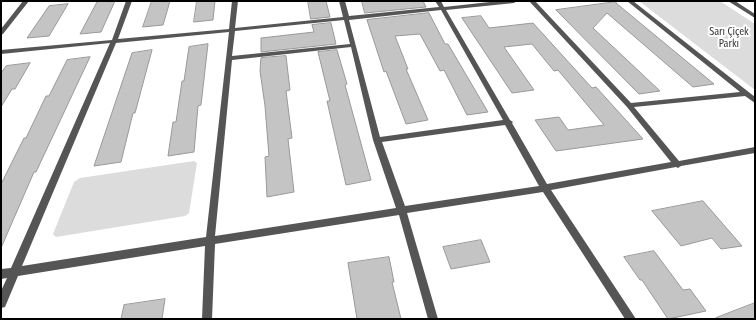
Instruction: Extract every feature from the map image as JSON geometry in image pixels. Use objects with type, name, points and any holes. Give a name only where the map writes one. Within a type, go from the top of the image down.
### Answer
[{"type":"street","points":[[1,33],[26,1]]},
{"type":"street","points":[[1,303],[114,41],[129,1]]},
{"type":"street","points":[[206,319],[210,242],[235,1]]},
{"type":"street","points":[[342,1],[377,140],[402,211],[433,319]]},
{"type":"street","points":[[438,1],[509,122],[545,188],[631,319]]},
{"type":"street","points":[[1,52],[514,1]]},
{"type":"street","points":[[532,1],[629,105],[678,165]]},
{"type":"street","points":[[630,1],[755,102]]},
{"type":"street","points":[[734,2],[755,16]]},
{"type":"street","points":[[229,58],[353,45]]},
{"type":"street","points":[[629,105],[745,94]]},
{"type":"street","points":[[377,140],[509,122]]},
{"type":"street","points":[[1,274],[545,188],[755,150]]},
{"type":"green space","name":"Sarı Çiçek Parkı","points":[[639,1],[720,1],[755,24],[755,90]]},
{"type":"green space","points":[[194,161],[197,163],[189,213],[185,216],[56,237],[53,234],[74,182],[80,178]]},
{"type":"building","points":[[115,1],[101,32],[80,34],[97,2]]},
{"type":"building","points":[[152,1],[170,1],[163,25],[143,27]]},
{"type":"building","points":[[197,1],[215,1],[213,20],[194,22]]},
{"type":"building","points":[[308,1],[326,1],[330,17],[311,19]]},
{"type":"building","points":[[362,1],[423,1],[426,7],[365,13]]},
{"type":"building","points":[[616,2],[714,84],[693,87],[607,13],[593,28],[660,91],[639,94],[556,10]]},
{"type":"building","points":[[68,4],[49,36],[27,38],[49,6]]},
{"type":"building","points":[[429,13],[445,44],[448,44],[488,112],[467,115],[444,70],[440,71],[420,34],[395,36],[408,69],[406,69],[428,120],[406,124],[386,71],[384,72],[367,20]]},
{"type":"building","points":[[481,16],[489,28],[533,23],[592,88],[596,87],[643,139],[556,151],[535,120],[559,117],[568,130],[604,125],[558,70],[554,71],[532,44],[504,47],[534,90],[512,93],[462,18]]},
{"type":"building","points":[[331,23],[336,44],[261,52],[261,38],[314,32],[312,25]]},
{"type":"building","points":[[208,44],[201,105],[198,106],[194,152],[168,156],[173,122],[176,122],[182,81],[184,81],[189,47]]},
{"type":"building","points":[[152,50],[135,113],[133,113],[121,162],[94,166],[132,53]]},
{"type":"building","points":[[337,50],[371,180],[346,185],[327,101],[330,101],[318,52]]},
{"type":"building","points":[[286,56],[290,90],[286,91],[292,138],[288,139],[294,192],[267,197],[265,157],[269,156],[265,106],[260,71],[261,58]]},
{"type":"building","points":[[90,57],[36,172],[34,172],[1,248],[1,184],[24,138],[26,138],[46,96],[49,96],[67,60]]},
{"type":"building","points":[[30,63],[15,89],[12,89],[1,107],[1,73],[6,66]]},
{"type":"building","points":[[703,201],[742,246],[721,249],[712,238],[681,246],[652,211]]},
{"type":"building","points":[[481,240],[490,262],[451,269],[443,247]]},
{"type":"building","points":[[654,251],[683,290],[690,289],[706,311],[668,319],[642,280],[640,280],[624,257]]},
{"type":"building","points":[[389,257],[394,282],[392,282],[401,319],[357,319],[348,263]]},
{"type":"building","points":[[165,299],[162,319],[121,319],[124,305]]},
{"type":"building","points":[[755,303],[755,319],[716,319],[716,318]]}]
